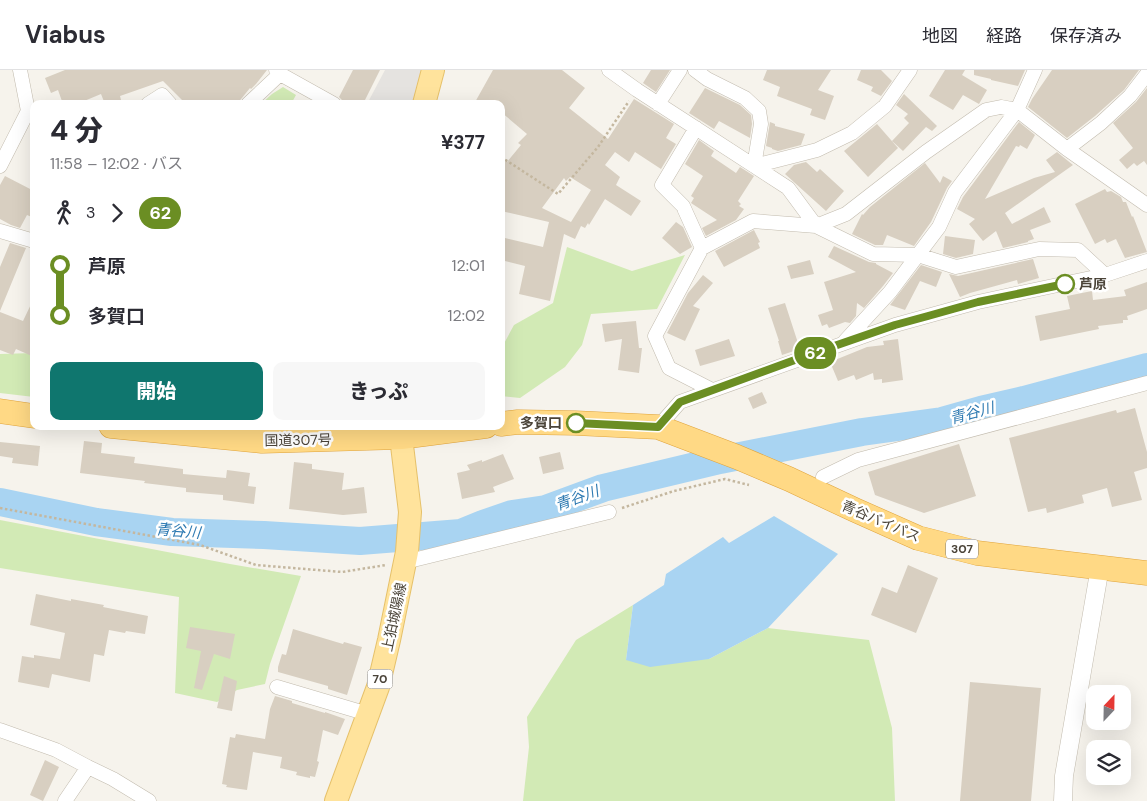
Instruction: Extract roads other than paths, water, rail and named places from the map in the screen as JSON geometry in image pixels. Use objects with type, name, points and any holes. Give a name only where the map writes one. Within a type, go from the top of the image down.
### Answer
[{"type":"highway","points":[[0,411],[30,415]]},
{"type":"highway","name":"307","points":[[505,424],[576,423],[658,427]]},
{"type":"highway","name":"青谷バイパス","points":[[658,427],[789,479],[918,538],[977,553],[1147,573]]},
{"type":"highway","name":"国道307号","points":[[149,430],[262,442],[428,430]]},
{"type":"main road","points":[[425,100],[433,70]]},
{"type":"main road","name":"上狛城陽線","points":[[336,801],[378,687],[390,640],[406,557],[410,512],[399,432]]},
{"type":"street","points":[[0,166],[28,111],[20,70]]},
{"type":"street","points":[[609,70],[636,90],[788,188],[816,226]]},
{"type":"street","points":[[658,104],[680,70]]},
{"type":"street","points":[[695,70],[707,79],[744,98],[760,112],[761,124],[754,166]]},
{"type":"street","points":[[754,166],[817,150],[852,133],[885,106],[910,70]]},
{"type":"street","points":[[843,343],[890,292],[939,227],[955,192],[1017,110],[1035,70]]},
{"type":"street","points":[[252,100],[278,72],[327,100]]},
{"type":"street","points":[[1067,149],[1101,123],[1130,96],[1147,74]]},
{"type":"street","points":[[154,100],[162,95],[166,100]]},
{"type":"street","points":[[816,226],[846,214],[926,152],[986,110],[1001,107],[1017,110],[1067,149],[1147,205]]},
{"type":"street","points":[[696,128],[662,185],[683,206],[702,248]]},
{"type":"street","points":[[712,390],[669,368],[655,336],[702,248],[753,221],[816,226],[873,254],[918,255],[956,267],[1039,250],[1078,250],[1105,275]]},
{"type":"street","points":[[0,231],[30,240]]},
{"type":"street","points":[[658,427],[680,402],[895,325],[978,302],[1105,275],[1147,261]]},
{"type":"street","points":[[823,477],[858,460],[1147,383]]},
{"type":"street","points":[[406,557],[609,512]]},
{"type":"street","points":[[1064,801],[1064,776],[1100,567]]},
{"type":"street","points":[[278,687],[368,714]]},
{"type":"street","points":[[0,730],[56,750],[113,779],[149,801]]},
{"type":"street","points":[[65,801],[88,767]]},
{"type":"water","points":[[774,516],[838,554],[768,628],[709,659],[650,667],[626,660],[633,605],[664,585],[666,574],[723,537],[729,543]]},
{"type":"waterway","name":"青谷川","points":[[0,502],[96,522],[172,532],[360,541],[461,533],[512,514],[546,509],[603,488],[720,460],[862,432],[942,421],[1147,367]]},
{"type":"place","name":"芦原","points":[[1065,284]]},
{"type":"place","name":"多賀口","points":[[576,423]]}]
